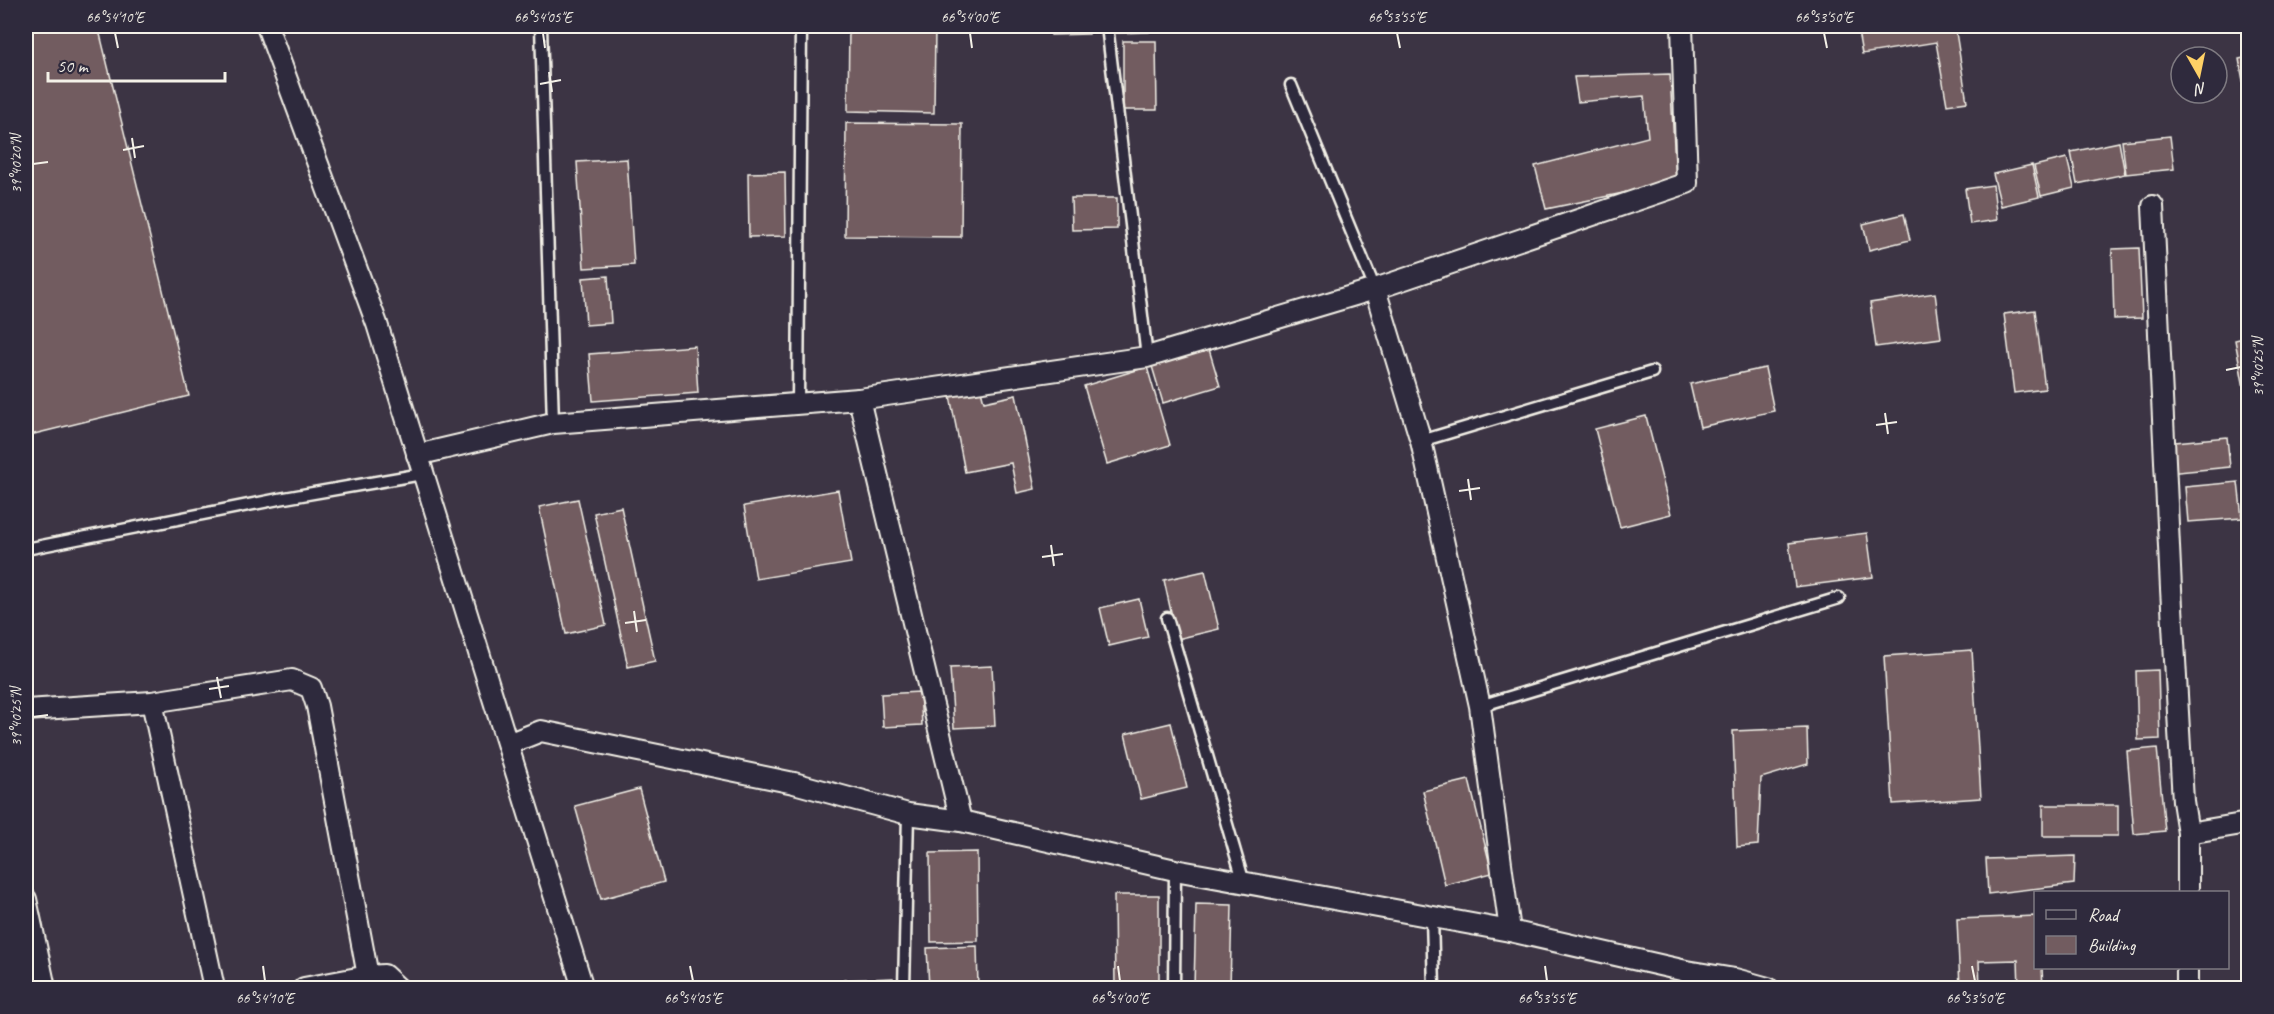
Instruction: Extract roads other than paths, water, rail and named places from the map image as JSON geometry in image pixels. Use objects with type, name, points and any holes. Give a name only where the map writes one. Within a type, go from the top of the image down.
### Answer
[{"type":"street","points":[[267,26],[377,324],[583,988]]},
{"type":"street","points":[[417,455],[553,423],[859,399],[1147,357],[1375,289],[1687,183],[1682,26]]},
{"type":"street","points":[[2153,206],[2171,589],[2183,801],[2188,833],[2188,891]]},
{"type":"street","points":[[1375,289],[1420,441],[1480,706],[1510,931]]},
{"type":"street","points":[[859,399],[961,821]]},
{"type":"street","points":[[26,710],[152,702],[292,680],[311,688],[317,706],[368,976]]},
{"type":"street","points":[[152,702],[214,988]]},
{"type":"street","points":[[508,744],[541,731],[794,783],[908,814],[961,821],[1175,870],[1510,931],[1687,980],[1735,979],[1768,988]]},
{"type":"street","points":[[2188,833],[2248,823]]},
{"type":"street","points":[[26,899],[45,988]]},
{"type":"street","points":[[2187,969],[2187,988]]},
{"type":"street","points":[[304,988],[384,975],[398,988]]},
{"type":"lane","points":[[541,26],[553,423]]},
{"type":"lane","points":[[798,404],[801,26]]},
{"type":"lane","points":[[1107,26],[1147,357]]},
{"type":"lane","points":[[1291,85],[1375,289]]},
{"type":"lane","points":[[1420,441],[1652,372]]},
{"type":"lane","points":[[26,549],[279,499],[422,474]]},
{"type":"lane","points":[[1480,706],[1839,598]]},
{"type":"lane","points":[[1167,618],[1244,883]]},
{"type":"lane","points":[[904,988],[908,814]]},
{"type":"lane","points":[[1174,988],[1175,870]]},
{"type":"lane","points":[[1432,918],[1434,988]]}]
